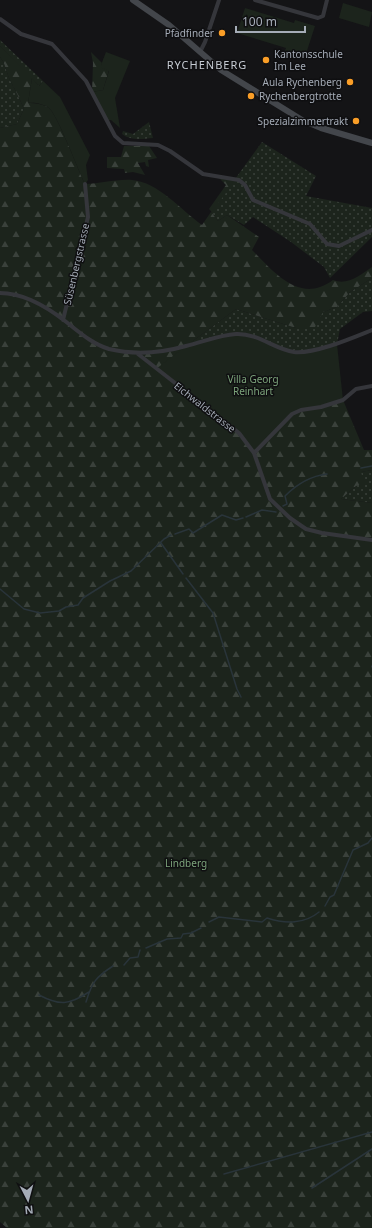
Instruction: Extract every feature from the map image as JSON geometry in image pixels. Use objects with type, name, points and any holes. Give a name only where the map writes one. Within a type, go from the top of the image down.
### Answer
[{"type":"street","points":[[133,0],[169,25],[221,70],[302,120],[321,128],[372,143]]},
{"type":"street","points":[[200,52],[205,42],[219,0]]},
{"type":"street","points":[[255,0],[321,18],[327,0]]},
{"type":"street","points":[[0,19],[21,34],[52,44],[86,81],[115,136],[123,143],[158,145],[170,151],[203,174],[239,180],[245,185],[253,200],[310,224],[327,244],[339,246],[372,230]]},
{"type":"street","name":"Süsenbergstrasse","points":[[64,320],[88,217],[85,184]]},
{"type":"street","points":[[0,293],[22,296],[64,320],[85,337],[107,348],[138,354],[186,346],[213,338],[236,334],[252,336],[293,352],[306,351],[337,344],[372,330]]},
{"type":"street","name":"Eichwaldstrasse","points":[[138,354],[239,433],[254,453],[270,499],[290,518],[306,529],[322,533],[372,540]]},
{"type":"street","points":[[254,453],[292,414],[301,410],[321,407],[343,400],[356,389],[372,386]]},
{"type":"green space","points":[[343,3],[372,12],[369,27],[339,18]]},
{"type":"green space","points":[[245,8],[294,23],[295,20],[315,26],[305,57],[285,51],[286,48],[237,33]]},
{"type":"green space","points":[[0,40],[43,81],[39,86],[0,46]]},
{"type":"green space","name":"Lindberg","points":[[0,46],[32,78],[28,103],[49,108],[53,113],[85,184],[126,180],[142,182],[160,191],[202,225],[211,212],[218,221],[227,215],[259,237],[252,250],[269,267],[288,283],[299,287],[310,289],[321,287],[333,280],[344,282],[349,281],[372,267],[372,278],[350,292],[337,307],[323,312],[315,327],[296,328],[236,309],[186,346],[292,414],[343,400],[364,450],[372,450],[372,470],[361,472],[364,483],[356,486],[341,499],[372,503],[372,1228],[7,1228],[0,1222],[0,128],[17,124],[24,109],[9,77],[4,62],[0,57]]},
{"type":"green space","points":[[91,52],[102,63],[101,65],[109,70],[103,90],[92,92],[93,63]]},
{"type":"green space","points":[[106,52],[130,61],[115,98],[120,128],[111,120],[106,121],[92,92],[103,90],[109,71],[102,68],[101,65]]},
{"type":"green space","points":[[0,57],[4,62],[9,77],[24,109],[17,124],[0,128]]},
{"type":"green space","points":[[32,78],[39,86],[43,81],[60,97],[90,155],[86,165],[88,180],[85,184],[53,113],[44,105],[28,103]]},
{"type":"green space","points":[[149,122],[153,138],[133,139],[122,134],[123,131],[133,134]]},
{"type":"green space","points":[[262,142],[316,176],[306,196],[372,208],[372,237],[330,278],[324,267],[291,242],[253,217],[244,225],[227,215],[218,221],[211,212]]},
{"type":"green space","points":[[124,146],[149,146],[157,158],[148,160],[149,167],[146,166],[145,162],[138,163],[145,175],[133,172],[125,173],[124,169],[107,168],[107,157],[121,157]]},
{"type":"green space","points":[[218,177],[236,179],[212,212],[209,209],[226,185]]},
{"type":"green space","points":[[372,278],[372,311],[363,312],[340,329],[337,344],[306,351],[186,346],[236,309],[296,328],[323,312],[337,307],[350,292]]},
{"type":"green space","name":"Villa Georg Reinhart","points":[[236,334],[252,337],[297,352],[320,349],[337,344],[343,400],[292,414],[254,453],[239,433],[156,369],[186,346]]},
{"type":"green space","points":[[372,470],[372,503],[341,499],[356,486],[361,472]]},
{"type":"waterway","points":[[361,468],[372,466]]},
{"type":"waterway","points":[[283,506],[287,504],[285,496],[294,488],[304,481],[327,474]]},
{"type":"waterway","points":[[246,517],[262,510],[276,512]]},
{"type":"waterway","points":[[175,534],[189,529],[193,533],[222,515],[236,520],[243,518]]},
{"type":"waterway","points":[[0,589],[24,609],[40,613],[59,611],[66,607],[78,605],[83,598],[110,581],[131,571],[164,539],[171,535]]},
{"type":"waterway","points":[[161,543],[183,574]]},
{"type":"waterway","points":[[186,578],[213,613],[237,689],[241,697]]},
{"type":"waterway","points":[[325,906],[330,897],[334,895],[353,850],[368,843],[372,838]]},
{"type":"waterway","points":[[209,922],[219,917],[262,922],[267,918],[294,922],[308,919],[319,912]]},
{"type":"waterway","points":[[146,948],[167,939],[181,938],[183,934],[191,933],[201,928]]},
{"type":"waterway","points":[[124,965],[130,958],[138,957],[140,950]]},
{"type":"waterway","points":[[86,1002],[90,989],[95,981],[102,973],[113,966]]},
{"type":"waterway","points":[[39,995],[53,1001],[70,1002],[89,992]]},
{"type":"waterway","points":[[224,1174],[372,1132]]},
{"type":"waterway","points":[[312,1188],[372,1149]]},
{"type":"place","name":"Pfadfinder","points":[[222,33]]},
{"type":"place","name":"Kantonsschule Im Lee","points":[[266,60]]},
{"type":"place","name":"Aula Rychenberg","points":[[350,82]]},
{"type":"place","name":"Rychenbergtrotte","points":[[251,96]]},
{"type":"place","name":"Spezialzimmertrakt","points":[[356,121]]},
{"type":"district","name":"RYCHENBERG","points":[[207,64]]}]
